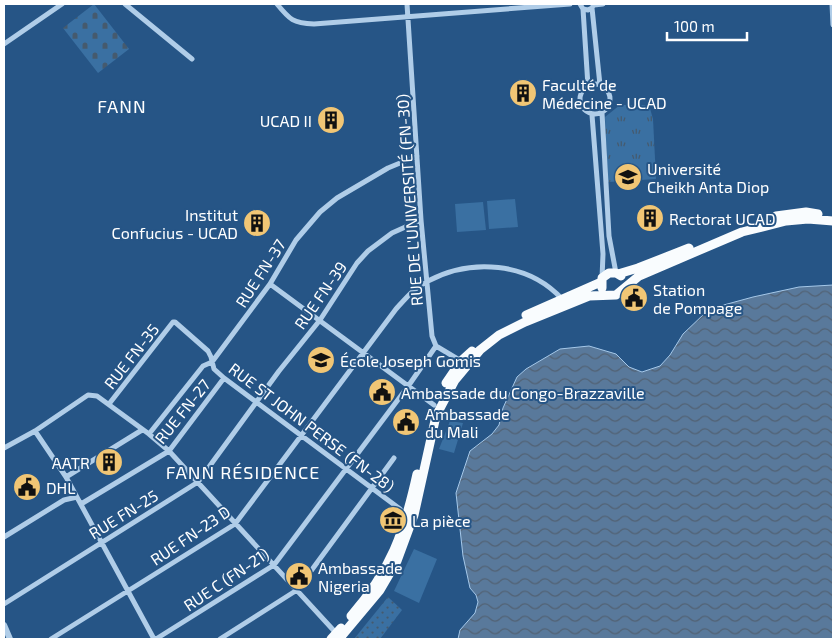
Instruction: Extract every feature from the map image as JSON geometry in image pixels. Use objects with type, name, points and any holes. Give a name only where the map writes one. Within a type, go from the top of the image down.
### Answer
[{"type":"highway","points":[[335,637],[366,600],[386,568],[398,543],[408,513],[426,430],[434,405],[444,385],[461,361],[489,336],[507,324],[563,300],[602,280],[609,273],[638,268],[765,219],[806,212],[833,215]]},
{"type":"highway","points":[[335,637],[380,590],[397,561],[414,516],[436,416],[448,391],[462,370],[480,350],[511,328],[589,296],[619,293],[646,272],[758,227],[786,220],[833,221]]},
{"type":"highway","points":[[617,273],[623,280],[623,288]]},
{"type":"highway","points":[[602,280],[603,290],[610,294]]},
{"type":"street","points":[[4,44],[62,4]]},
{"type":"street","points":[[125,4],[192,59]]},
{"type":"street","points":[[277,4],[290,19],[304,23],[570,4]]},
{"type":"street","name":"RUE DE L'UNIVERSITÉ (FN-30)","points":[[407,4],[420,220],[432,336],[436,346]]},
{"type":"street","points":[[582,6],[588,10],[593,6],[603,4]]},
{"type":"street","points":[[832,4],[833,25]]},
{"type":"street","points":[[582,6],[588,86]]},
{"type":"street","points":[[593,6],[600,85]]},
{"type":"street","points":[[600,85],[606,89],[610,96],[609,104],[602,113],[592,115],[585,111],[580,104],[582,91],[588,86],[600,85]]},
{"type":"street","points":[[602,113],[609,236],[617,273]]},
{"type":"street","points":[[592,115],[603,254],[602,280]]},
{"type":"street","name":"RUE FN-37","points":[[149,434],[203,366],[212,362],[270,284],[296,240],[320,212],[337,198],[377,174],[417,156]]},
{"type":"street","name":"RUE FN-39","points":[[257,403],[279,371],[320,320],[357,263],[368,251],[392,233],[420,220]]},
{"type":"street","name":"RUE FN-23 D","points":[[51,639],[235,524],[396,308],[415,289],[427,281],[458,269],[494,266],[531,277],[545,284],[563,300]]},
{"type":"street","points":[[270,284],[434,405]]},
{"type":"street","name":"RUE ST JOHN PERSE (FN-28)","points":[[173,322],[208,351],[214,369],[224,378],[400,509]]},
{"type":"street","name":"RUE FN-35","points":[[109,404],[173,322]]},
{"type":"street","points":[[409,386],[436,346],[461,361]]},
{"type":"street","name":"RUE FN-27","points":[[81,504],[169,451],[224,378]]},
{"type":"street","name":"RUE C (FN-21)","points":[[155,639],[274,566],[409,386]]},
{"type":"street","points":[[4,448],[35,432],[88,395],[97,396],[169,451],[297,590],[335,637]]},
{"type":"street","name":"RUE FN-25","points":[[4,604],[198,482],[257,403]]},
{"type":"street","points":[[66,477],[142,430]]},
{"type":"street","points":[[35,432],[66,477],[155,639]]},
{"type":"street","points":[[220,639],[297,590],[394,458]]},
{"type":"street","points":[[4,537],[64,500],[77,497]]},
{"type":"street","points":[[4,625],[10,639]]},
{"type":"green space","points":[[94,4],[129,49],[98,73],[63,28]]},
{"type":"green space","points":[[620,105],[649,105],[653,119],[656,179],[608,182],[605,117]]},
{"type":"green space","points":[[515,199],[518,227],[489,229],[487,201]]},
{"type":"green space","points":[[483,202],[486,230],[457,232],[455,204]]},
{"type":"green space","points":[[450,421],[463,423],[454,453],[439,449]]},
{"type":"green space","points":[[414,549],[437,559],[419,603],[394,591]]},
{"type":"green space","points":[[388,597],[402,610],[380,639],[354,639]]},
{"type":"water","points":[[833,285],[833,639],[458,639],[460,630],[475,613],[478,602],[476,595],[470,588],[463,556],[456,493],[470,451],[492,434],[499,425],[503,408],[517,377],[526,369],[560,349],[589,346],[616,354],[629,367],[642,372],[660,366],[670,355],[683,334],[705,313],[720,306],[799,287]]},
{"type":"place","name":"Faculté de Médecine - UCAD","points":[[523,93]]},
{"type":"place","name":"UCAD II","points":[[331,120]]},
{"type":"place","name":"Université Cheikh Anta Diop","points":[[628,177]]},
{"type":"place","name":"Rectorat UCAD","points":[[650,218]]},
{"type":"place","name":"Institut Confucius - UCAD","points":[[257,223]]},
{"type":"place","name":"Station de Pompage","points":[[634,298]]},
{"type":"place","name":"École Joseph Gomis","points":[[321,360]]},
{"type":"place","name":"Ambassade du Congo-Brazzaville","points":[[382,392]]},
{"type":"place","name":"Ambassade du Mali","points":[[406,422]]},
{"type":"place","name":"AATR","points":[[109,462]]},
{"type":"place","name":"DHL","points":[[27,487]]},
{"type":"place","name":"La pièce","points":[[393,520]]},
{"type":"place","name":"Ambassade Nigeria","points":[[299,576]]},
{"type":"district","name":"FANN","points":[[122,106]]},
{"type":"district","name":"FANN RÉSIDENCE","points":[[243,472]]}]
